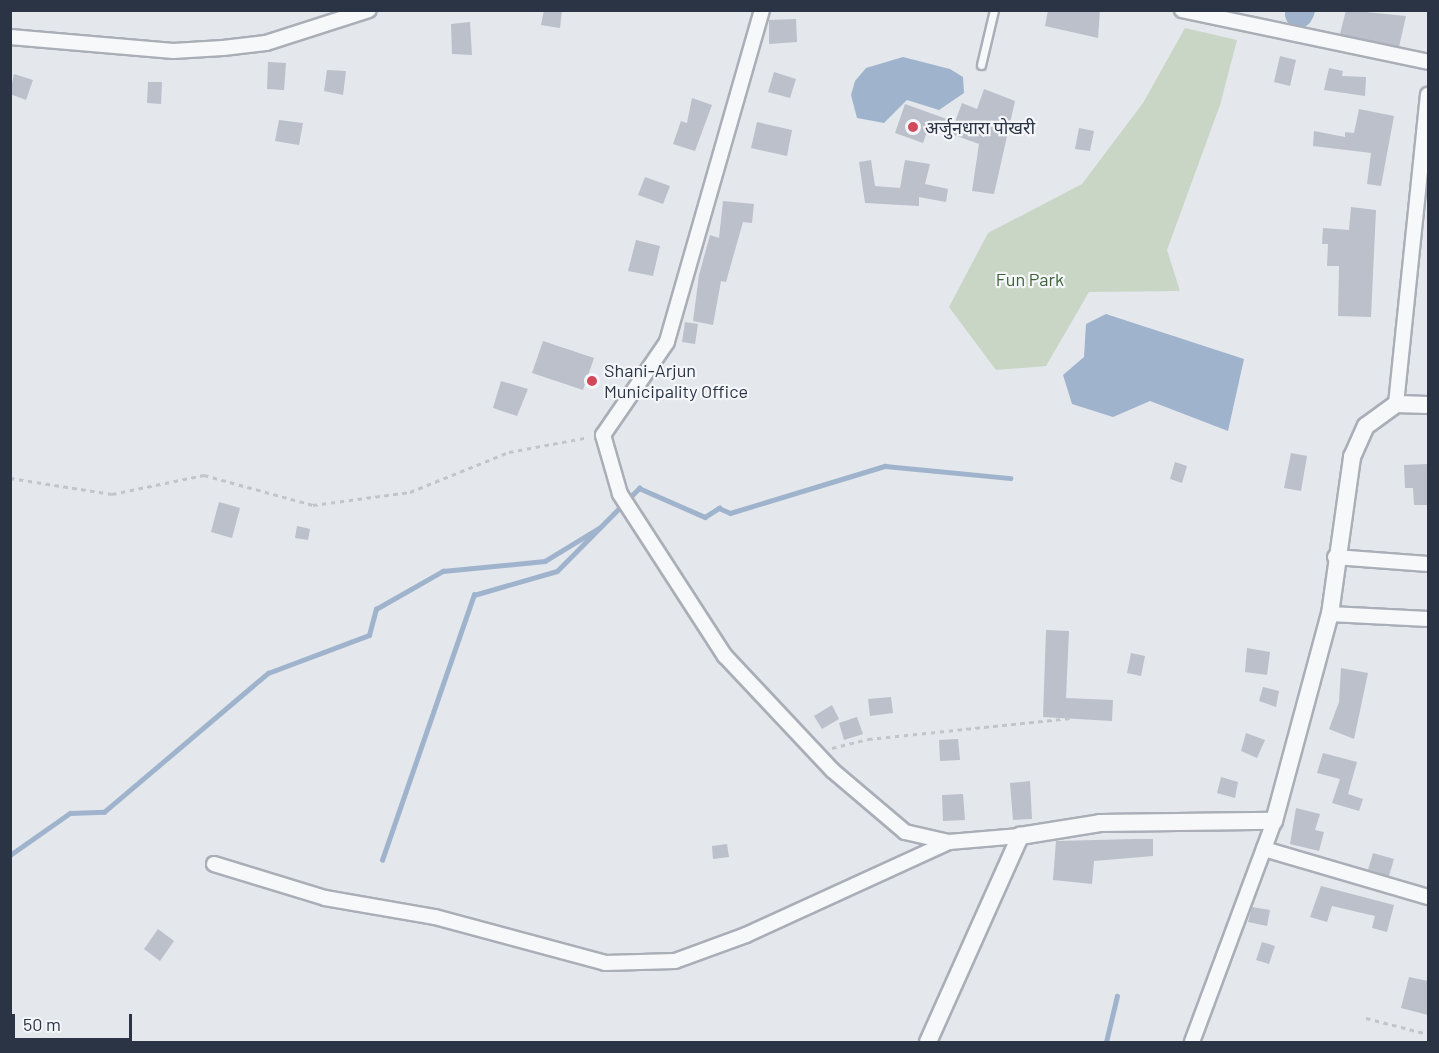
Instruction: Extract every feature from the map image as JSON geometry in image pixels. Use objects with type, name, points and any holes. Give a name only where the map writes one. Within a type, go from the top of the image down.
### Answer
[{"type":"street","points":[[10,38],[173,51],[223,48],[266,43],[369,10]]},
{"type":"street","points":[[762,10],[667,342],[603,435],[620,494],[725,656],[816,753],[905,832],[949,842],[1020,836],[1100,823],[1274,821]]},
{"type":"street","points":[[1192,11],[1428,62]]},
{"type":"street","points":[[1396,404],[1428,94]]},
{"type":"street","points":[[1192,1042],[1274,821],[1330,614],[1335,557],[1352,457],[1366,426],[1396,404],[1428,405]]},
{"type":"street","points":[[1335,557],[1428,564]]},
{"type":"street","points":[[1330,614],[1428,619]]},
{"type":"street","points":[[928,1042],[1020,836]]},
{"type":"street","points":[[214,864],[325,898],[435,917],[606,963],[675,961],[746,935],[949,842]]},
{"type":"street","points":[[1264,849],[1428,897]]},
{"type":"lane","points":[[981,65],[993,10]]},
{"type":"path","points":[[10,478],[112,494],[204,475],[313,505],[410,492],[509,452],[603,435]]},
{"type":"path","points":[[816,753],[868,739],[1071,718]]},
{"type":"path","points":[[1366,1018],[1428,1034]]},
{"type":"green space","name":"Fun Park","points":[[1185,28],[1237,40],[1220,105],[1167,250],[1180,291],[1089,292],[1046,366],[996,370],[949,307],[988,233],[1082,184],[1143,103]]},
{"type":"water","points":[[903,57],[950,69],[963,77],[964,93],[939,110],[907,100],[884,123],[857,118],[851,95],[855,81],[866,68]]},
{"type":"water","points":[[1106,314],[1244,359],[1228,431],[1150,401],[1113,417],[1072,404],[1063,375],[1084,357],[1086,324]]},
{"type":"building","points":[[544,10],[562,10],[560,28],[541,25]]},
{"type":"building","points":[[1048,10],[1100,10],[1098,38],[1045,26]]},
{"type":"building","points":[[1346,10],[1406,16],[1399,47],[1340,34]]},
{"type":"building","points":[[796,19],[797,42],[769,44],[769,20]]},
{"type":"building","points":[[470,22],[472,55],[452,54],[451,24]]},
{"type":"building","points":[[1280,56],[1296,60],[1290,86],[1274,82]]},
{"type":"building","points":[[268,62],[286,63],[284,90],[267,89]]},
{"type":"building","points":[[1329,68],[1343,71],[1342,76],[1366,77],[1365,96],[1324,90]]},
{"type":"building","points":[[327,70],[346,71],[343,95],[324,91]]},
{"type":"building","points":[[774,72],[796,79],[790,98],[768,92]]},
{"type":"building","points":[[14,74],[33,80],[26,100],[10,94]]},
{"type":"building","points":[[148,82],[162,82],[161,104],[147,103]]},
{"type":"building","points":[[984,89],[1015,101],[994,194],[972,191],[979,144],[929,126],[923,143],[895,133],[905,104],[955,122],[962,103],[977,109]]},
{"type":"building","points":[[692,98],[712,105],[695,151],[673,144],[681,121],[687,123]]},
{"type":"building","points":[[1359,109],[1394,116],[1381,186],[1367,184],[1371,153],[1313,146],[1314,131],[1345,137],[1345,132],[1354,133]]},
{"type":"building","points":[[279,120],[303,123],[299,145],[275,141]]},
{"type":"building","points":[[757,122],[792,130],[787,156],[751,148]]},
{"type":"building","points":[[1079,128],[1094,131],[1090,151],[1075,149]]},
{"type":"building","points":[[871,160],[875,186],[900,188],[905,160],[930,164],[925,184],[948,189],[946,202],[919,197],[919,206],[865,203],[859,162]]},
{"type":"building","points":[[645,177],[670,186],[663,204],[638,195]]},
{"type":"building","points":[[723,201],[754,204],[752,223],[743,222],[726,282],[721,281],[713,325],[693,321],[699,275],[710,235],[719,238]]},
{"type":"building","points":[[1351,207],[1376,210],[1371,317],[1338,316],[1339,266],[1327,266],[1328,244],[1322,244],[1323,228],[1349,230]]},
{"type":"building","points":[[636,240],[660,246],[653,276],[628,271]]},
{"type":"building","points":[[685,322],[698,324],[695,344],[682,342]]},
{"type":"building","points":[[543,341],[594,358],[583,390],[532,373]]},
{"type":"building","points":[[501,381],[528,389],[517,416],[493,408]]},
{"type":"building","points":[[1291,453],[1307,456],[1301,491],[1284,488]]},
{"type":"building","points":[[1175,462],[1187,466],[1182,483],[1170,479]]},
{"type":"building","points":[[1428,464],[1428,505],[1414,505],[1413,488],[1405,488],[1404,465]]},
{"type":"building","points":[[219,502],[240,508],[232,538],[211,532]]},
{"type":"building","points":[[297,526],[310,529],[308,540],[295,538]]},
{"type":"building","points":[[1046,630],[1069,631],[1066,698],[1113,700],[1112,721],[1043,717]]},
{"type":"building","points":[[1247,648],[1270,652],[1267,675],[1245,672]]},
{"type":"building","points":[[1131,653],[1145,656],[1141,676],[1127,673]]},
{"type":"building","points":[[1341,668],[1368,673],[1354,739],[1329,729],[1339,702]]},
{"type":"building","points":[[1263,687],[1279,691],[1276,707],[1259,701]]},
{"type":"building","points":[[891,697],[893,713],[870,716],[868,699]]},
{"type":"building","points":[[832,705],[839,719],[822,729],[814,716]]},
{"type":"building","points":[[857,717],[863,734],[844,740],[839,723]]},
{"type":"building","points":[[1246,733],[1265,740],[1257,758],[1241,751]]},
{"type":"building","points":[[958,739],[960,760],[940,761],[939,740]]},
{"type":"building","points":[[1323,753],[1357,762],[1348,794],[1363,799],[1359,811],[1332,803],[1340,779],[1317,773]]},
{"type":"building","points":[[1221,777],[1238,782],[1235,798],[1217,793]]},
{"type":"building","points":[[1030,781],[1032,819],[1013,820],[1010,783]]},
{"type":"building","points":[[963,794],[965,820],[943,821],[942,795]]},
{"type":"building","points":[[1296,808],[1320,814],[1315,830],[1324,832],[1319,851],[1290,844]]},
{"type":"building","points":[[1153,839],[1153,856],[1094,861],[1092,884],[1053,880],[1056,841]]},
{"type":"building","points":[[727,844],[729,857],[713,859],[712,846]]},
{"type":"building","points":[[1373,853],[1394,859],[1389,876],[1368,870]]},
{"type":"building","points":[[1321,886],[1394,905],[1387,932],[1372,928],[1375,916],[1332,906],[1327,922],[1310,917]]},
{"type":"building","points":[[1252,907],[1270,910],[1267,926],[1248,922]]},
{"type":"building","points":[[158,929],[174,941],[160,961],[144,949]]},
{"type":"building","points":[[1262,942],[1275,946],[1269,964],[1256,960]]},
{"type":"building","points":[[1409,977],[1428,981],[1428,1015],[1401,1008]]},
{"type":"waterway","points":[[1299,14],[1301,10]]},
{"type":"waterway","points":[[382,860],[474,595],[557,571],[639,488],[705,517],[719,508],[730,513],[885,466],[1010,478]]},
{"type":"waterway","points":[[10,855],[70,813],[104,812],[268,673],[369,635],[376,609],[443,571],[545,561],[599,528]]},
{"type":"waterway","points":[[1106,1042],[1117,996]]},
{"type":"place","name":"अर्जुनधारा पोखरी","points":[[913,127]]},
{"type":"place","name":"Shani-Arjun Municipality Office","points":[[592,381]]}]
